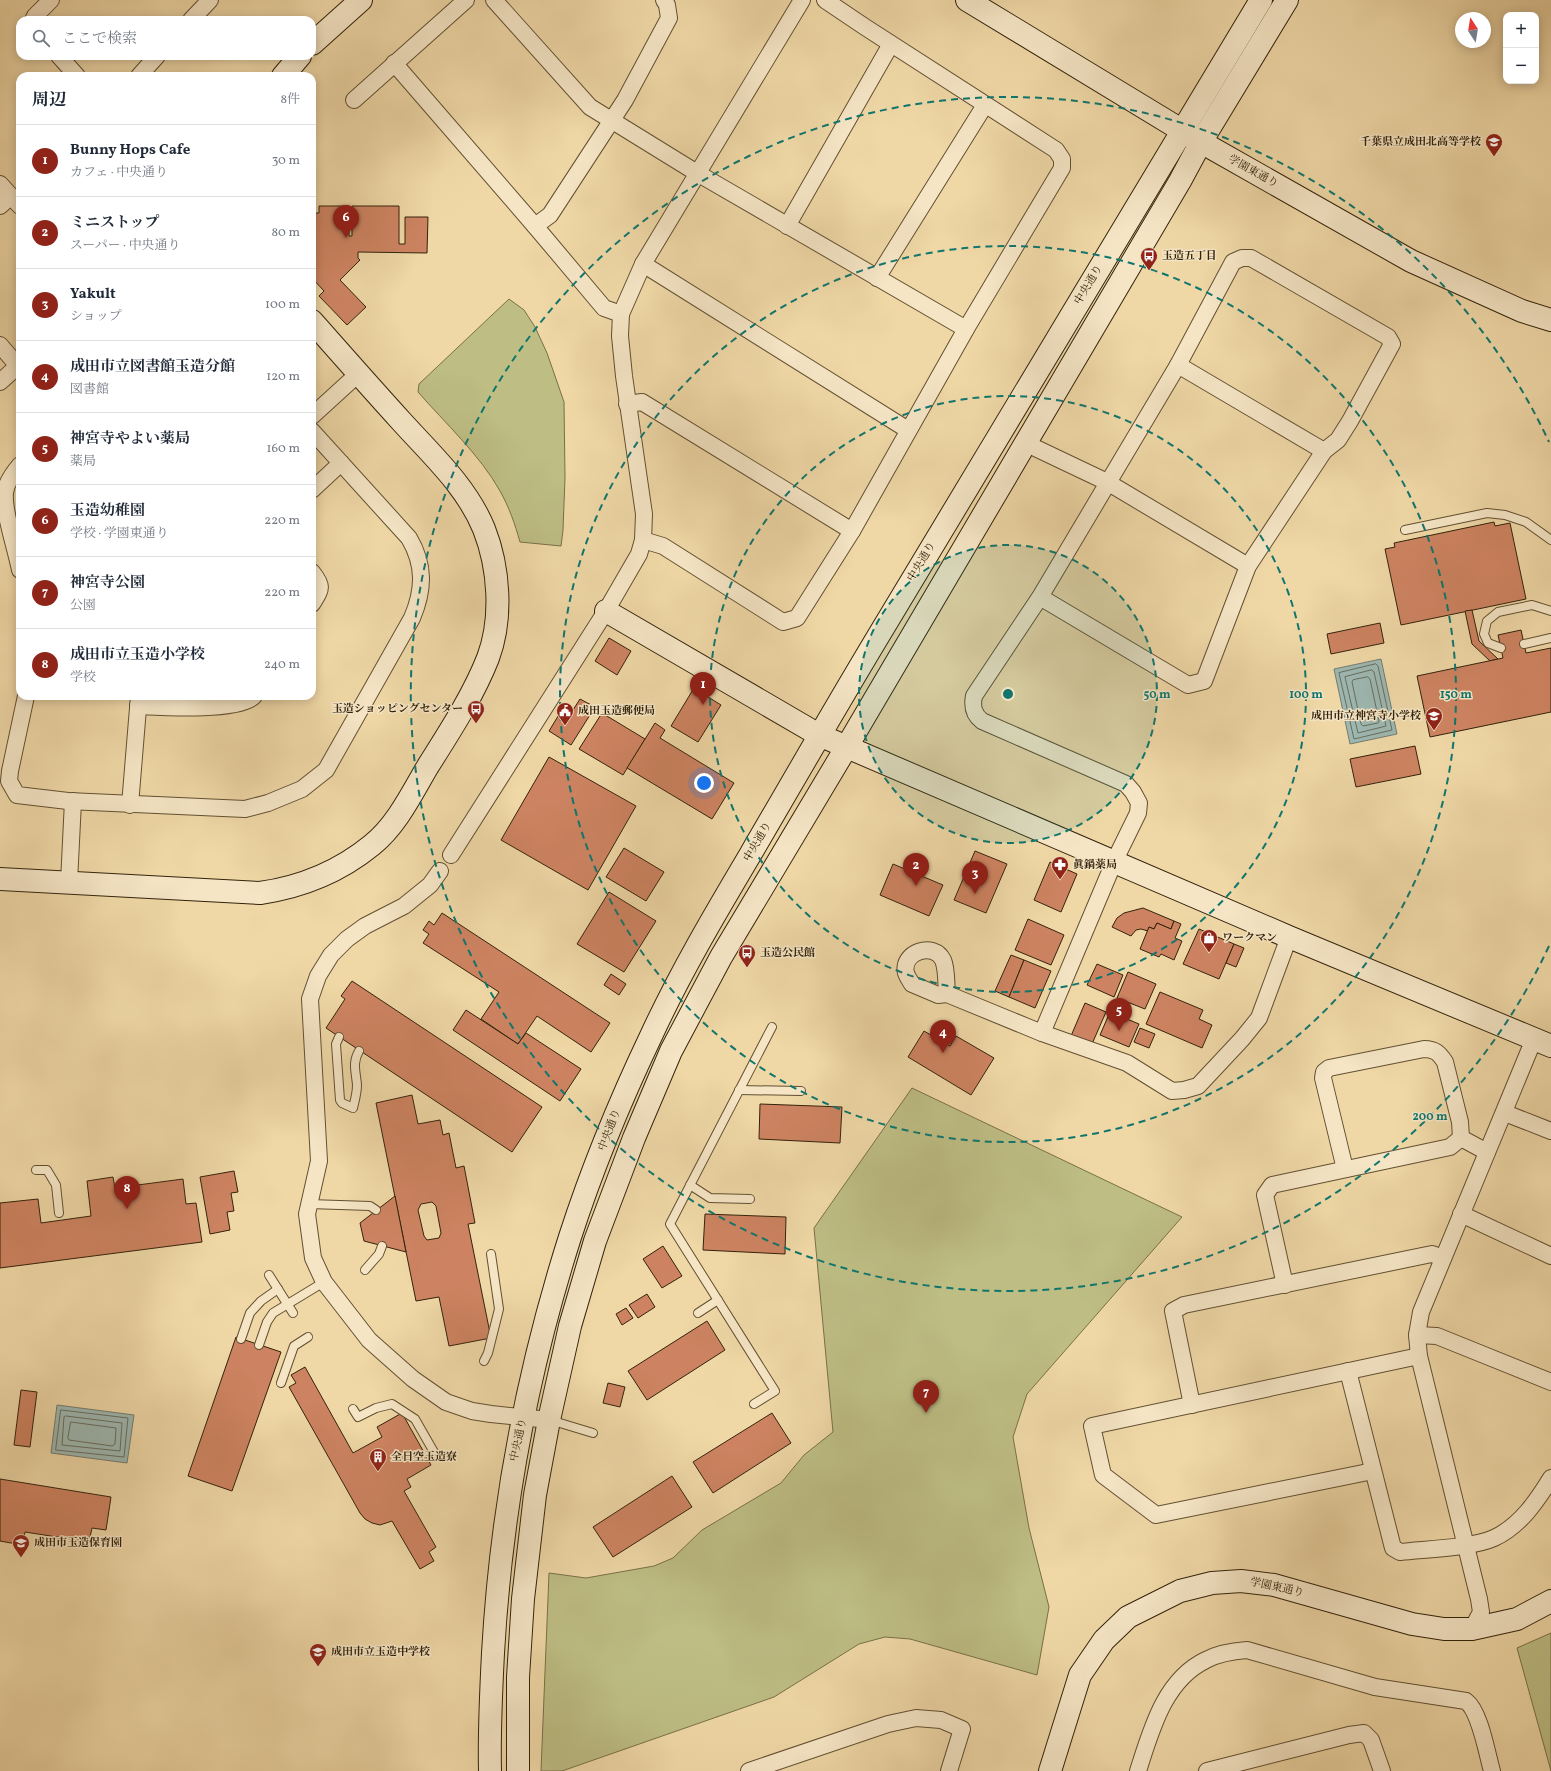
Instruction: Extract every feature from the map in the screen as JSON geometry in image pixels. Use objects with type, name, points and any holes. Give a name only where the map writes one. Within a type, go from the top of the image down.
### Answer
[{"type":"street","points":[[35,16],[51,0]]},
{"type":"street","points":[[195,16],[210,0]]},
{"type":"street","points":[[316,40],[361,0]]},
{"type":"street","points":[[354,100],[466,0]]},
{"type":"street","points":[[494,0],[590,107],[697,173],[966,329]]},
{"type":"street","points":[[535,226],[550,215],[624,100],[669,18],[667,5],[664,0]]},
{"type":"street","points":[[451,855],[606,611],[639,554],[643,540],[644,514],[627,404],[620,336],[621,314],[643,264],[802,0]]},
{"type":"street","points":[[643,540],[663,546],[783,622],[797,618],[852,531],[966,329],[1062,168],[1062,159],[1056,150],[825,0]]},
{"type":"street","name":"学園東通り","points":[[967,0],[1182,131],[1411,261],[1522,311],[1551,320]]},
{"type":"street","name":"中央通り","points":[[518,1771],[518,1677],[523,1599],[535,1495],[549,1420],[570,1326],[595,1241],[634,1138],[671,1051],[720,957],[846,748],[1013,436],[1182,131],[1261,0]]},
{"type":"street","name":"中央通り","points":[[490,1771],[491,1686],[496,1595],[514,1469],[524,1418],[546,1318],[571,1234],[620,1104],[652,1032],[696,948],[819,735],[1180,182],[1201,142],[1287,0]]},
{"type":"street","points":[[787,226],[891,44]]},
{"type":"street","points":[[63,60],[73,72]]},
{"type":"street","points":[[143,72],[153,60]]},
{"type":"street","points":[[286,72],[297,60]]},
{"type":"street","points":[[394,63],[604,308],[621,314]]},
{"type":"street","points":[[876,278],[985,105]]},
{"type":"street","points":[[0,184],[10,203]]},
{"type":"street","points":[[1040,597],[1188,685],[1204,681],[1248,566],[1324,451],[1338,440],[1350,421],[1392,344],[1388,337],[1251,258],[1242,258],[1233,262],[1178,365],[1107,482],[1040,597],[974,696],[974,710],[977,717],[982,721],[1126,784],[1133,792],[1139,803],[1138,813],[1114,862],[1042,1033]]},
{"type":"street","points":[[643,264],[908,430]]},
{"type":"street","points":[[0,879],[260,893],[283,890],[308,883],[352,860],[373,844],[394,822],[455,722],[488,657],[494,636],[497,610],[496,587],[492,554],[484,528],[472,504],[451,475],[358,374],[316,326]]},
{"type":"street","points":[[0,345],[16,362]]},
{"type":"street","points":[[1178,365],[1324,451]]},
{"type":"street","points":[[0,382],[16,368]]},
{"type":"street","points":[[316,412],[358,374]]},
{"type":"street","points":[[627,404],[642,402],[852,531]]},
{"type":"street","points":[[25,700],[9,781],[18,795],[130,805],[245,809],[268,803],[302,789],[326,770],[412,618],[422,591],[416,549],[409,538],[316,435]]},
{"type":"street","points":[[1013,436],[1107,482],[1248,566]]},
{"type":"street","points":[[316,486],[341,463]]},
{"type":"street","points":[[16,470],[5,492],[8,513],[16,543]]},
{"type":"street","points":[[316,576],[320,581],[321,590],[316,598]]},
{"type":"street","points":[[606,611],[819,735],[846,748],[1542,1043],[1504,1113],[1487,1152],[1421,1312],[1417,1335],[1419,1356],[1481,1612],[1472,1629]]},
{"type":"street","points":[[130,805],[138,701],[218,707],[237,704],[248,700]]},
{"type":"street","points":[[69,882],[73,801]]},
{"type":"street","points":[[440,871],[430,885],[404,906],[365,926],[347,939],[332,955],[318,976],[310,999],[319,1161],[307,1214],[313,1258],[324,1282],[369,1340],[413,1379],[446,1402],[472,1411],[549,1420]]},
{"type":"street","points":[[947,994],[1042,1033],[1127,1063],[1172,1091],[1184,1090],[1198,1086],[1242,1039],[1259,1018],[1289,937]]},
{"type":"street","points":[[1345,1169],[1323,1078],[1324,1072],[1329,1068],[1424,1048],[1433,1049],[1440,1054],[1445,1062],[1460,1122],[1461,1138]]},
{"type":"street","points":[[1504,1113],[1551,1131]]},
{"type":"street","points":[[1461,1138],[1487,1152]]},
{"type":"street","points":[[1285,1284],[1265,1195],[1272,1185],[1450,1147],[1461,1138]]},
{"type":"street","points":[[1461,1214],[1551,1256]]},
{"type":"street","points":[[1192,1404],[1173,1311],[1184,1305],[1432,1254],[1443,1258]]},
{"type":"street","points":[[1417,1335],[1437,1336],[1551,1382]]},
{"type":"street","points":[[1373,1471],[1156,1515],[1103,1474],[1092,1426],[1419,1356]]},
{"type":"street","points":[[1348,1371],[1393,1548],[1400,1552],[1465,1545],[1494,1538],[1514,1524],[1536,1502],[1551,1478]]},
{"type":"street","name":"学園東通り","points":[[1050,1771],[1080,1676],[1104,1640],[1128,1618],[1180,1591],[1212,1583],[1241,1581],[1274,1585],[1412,1624],[1444,1630],[1472,1629],[1517,1619],[1551,1601]]},
{"type":"street","points":[[1142,1770],[1156,1717],[1172,1690],[1188,1672],[1206,1660],[1228,1652],[1247,1650],[1375,1687],[1466,1701],[1470,1704],[1476,1716],[1492,1771]]},
{"type":"street","points":[[749,1771],[888,1724],[916,1718],[941,1720],[962,1729],[949,1771]]},
{"type":"street","points":[[1208,1771],[1349,1735],[1364,1733],[1371,1740],[1382,1771]]},
{"type":"lane","points":[[1405,530],[1487,513],[1506,515],[1526,522],[1551,540]]},
{"type":"lane","points":[[1501,648],[1488,643],[1484,634],[1487,621],[1498,612],[1532,605],[1551,611]]},
{"type":"lane","points":[[1524,644],[1551,638]]},
{"type":"lane","points":[[754,1404],[775,1391],[670,1224],[772,1027]]},
{"type":"lane","points":[[339,1037],[336,1044],[340,1100],[342,1103],[353,1108],[356,1098],[357,1085],[354,1063],[359,1051]]},
{"type":"lane","points":[[740,1090],[801,1091]]},
{"type":"lane","points":[[36,1170],[47,1170],[56,1185],[59,1213]]},
{"type":"lane","points":[[690,1185],[710,1198],[750,1199]]},
{"type":"lane","points":[[310,1204],[370,1206],[376,1210]]},
{"type":"lane","points":[[365,1270],[379,1254],[382,1246]]},
{"type":"lane","points":[[484,1361],[488,1353],[499,1309],[491,1254]]},
{"type":"lane","points":[[269,1275],[293,1313]]},
{"type":"lane","points":[[259,1345],[267,1322],[273,1313],[324,1282]]},
{"type":"lane","points":[[241,1339],[250,1313],[261,1301],[278,1289]]},
{"type":"lane","points":[[698,1313],[718,1300]]},
{"type":"lane","points":[[281,1382],[294,1346],[308,1338]]},
{"type":"lane","points":[[353,1409],[358,1417],[376,1408],[392,1404],[415,1419],[435,1454]]},
{"type":"lane","points":[[549,1420],[593,1433]]},
{"type":"green space","points":[[509,299],[524,310],[535,327],[547,353],[564,402],[565,478],[561,546],[520,542],[509,509],[492,478],[462,440],[418,392],[419,384]]},
{"type":"green space","points":[[912,1088],[1182,1217],[1027,1394],[1013,1437],[1029,1528],[1049,1607],[1037,1675],[910,1639],[885,1637],[859,1644],[774,1697],[562,1771],[541,1771],[549,1573],[586,1578],[654,1566],[673,1558],[702,1530],[781,1483],[804,1455],[833,1432],[814,1228]]},
{"type":"green space","points":[[1551,1633],[1551,1771],[1517,1648]]},
{"type":"water","points":[[1381,659],[1397,734],[1350,744],[1334,669]]},
{"type":"water","points":[[57,1405],[134,1415],[127,1463],[51,1453]]},
{"type":"building","points":[[319,206],[349,206],[349,236],[352,236],[352,206],[399,206],[399,244],[405,244],[405,217],[428,217],[427,253],[358,252],[358,258],[360,260],[340,280],[366,307],[347,325],[319,296],[324,291],[316,282],[316,213],[319,213]]},
{"type":"building","points":[[1494,522],[1495,526],[1510,523],[1526,599],[1401,625],[1385,549],[1395,547],[1394,543]]},
{"type":"building","points":[[1472,610],[1479,641],[1498,659],[1490,661],[1472,644],[1465,611]]},
{"type":"building","points":[[1380,623],[1384,643],[1331,654],[1327,634]]},
{"type":"building","points":[[1521,630],[1526,653],[1551,648],[1551,712],[1430,737],[1417,676],[1503,658],[1498,635]]},
{"type":"building","points":[[609,638],[631,651],[617,675],[595,661]]},
{"type":"building","points":[[694,688],[721,705],[698,742],[671,726]]},
{"type":"building","points":[[580,699],[595,707],[571,745],[549,731],[563,708],[571,713]]},
{"type":"building","points":[[602,713],[645,739],[623,775],[579,749]]},
{"type":"building","points":[[655,723],[665,730],[660,738],[734,783],[712,819],[627,768]]},
{"type":"building","points":[[1415,746],[1421,774],[1356,787],[1350,759]]},
{"type":"building","points":[[549,757],[636,806],[588,890],[501,840]]},
{"type":"building","points":[[624,848],[664,872],[646,901],[606,877]]},
{"type":"building","points":[[975,851],[1007,864],[986,913],[954,900]]},
{"type":"building","points":[[1050,862],[1077,874],[1061,912],[1034,900]]},
{"type":"building","points":[[893,864],[943,885],[929,916],[880,895]]},
{"type":"building","points":[[609,892],[656,921],[624,972],[577,944]]},
{"type":"building","points":[[1143,908],[1174,921],[1171,929],[1157,923],[1154,929],[1149,927],[1148,931],[1141,929],[1136,930],[1131,936],[1112,927],[1117,918],[1124,913]]},
{"type":"building","points":[[442,913],[610,1023],[591,1052],[537,1016],[518,1044],[481,1019],[499,992],[423,943],[429,934],[423,930],[429,921],[434,925]]},
{"type":"building","points":[[1028,919],[1064,935],[1051,965],[1015,950]]},
{"type":"building","points":[[1174,921],[1181,924],[1175,938],[1182,941],[1174,960],[1161,954],[1159,957],[1140,949],[1149,927],[1154,929],[1157,923],[1171,929]]},
{"type":"building","points":[[1199,929],[1234,944],[1219,979],[1183,964]]},
{"type":"building","points":[[1234,944],[1244,948],[1236,967],[1226,963]]},
{"type":"building","points":[[1011,955],[1024,960],[1009,997],[995,991]]},
{"type":"building","points":[[1024,960],[1051,971],[1035,1008],[1009,997]]},
{"type":"building","points":[[1097,964],[1123,975],[1114,997],[1087,985]]},
{"type":"building","points":[[1128,972],[1156,984],[1145,1009],[1117,998]]},
{"type":"building","points":[[611,974],[626,984],[619,995],[604,985]]},
{"type":"building","points":[[352,981],[542,1107],[512,1152],[326,1028],[345,999],[341,996]]},
{"type":"building","points":[[1160,992],[1203,1010],[1199,1019],[1212,1025],[1202,1048],[1146,1024]]},
{"type":"building","points":[[1085,1003],[1106,1012],[1092,1044],[1071,1036]]},
{"type":"building","points":[[466,1010],[518,1044],[526,1033],[581,1069],[560,1101],[453,1030]]},
{"type":"building","points":[[1110,1012],[1139,1024],[1129,1047],[1100,1035]]},
{"type":"building","points":[[1140,1028],[1155,1034],[1149,1048],[1134,1042]]},
{"type":"building","points":[[924,1031],[950,1046],[956,1036],[994,1058],[971,1095],[908,1057]]},
{"type":"building","points":[[412,1095],[418,1124],[440,1120],[443,1135],[449,1133],[456,1168],[464,1166],[475,1223],[468,1224],[491,1338],[449,1346],[439,1297],[416,1301],[376,1103]],"holes":[[[432,1202],[436,1206],[441,1233],[439,1238],[427,1240],[424,1236],[418,1210],[421,1204]]]},
{"type":"building","points":[[760,1104],[842,1107],[840,1143],[759,1139]]},
{"type":"building","points":[[234,1171],[238,1192],[231,1193],[234,1211],[227,1212],[230,1230],[210,1234],[200,1177]]},
{"type":"building","points":[[113,1177],[115,1188],[183,1179],[186,1204],[196,1203],[202,1242],[0,1268],[0,1203],[38,1199],[41,1223],[91,1216],[87,1181]]},
{"type":"building","points":[[395,1196],[406,1252],[364,1241],[360,1223]]},
{"type":"building","points":[[705,1214],[786,1217],[785,1254],[703,1250]]},
{"type":"building","points":[[663,1246],[682,1276],[662,1288],[643,1259]]},
{"type":"building","points":[[647,1294],[655,1307],[638,1318],[629,1305]]},
{"type":"building","points":[[626,1308],[633,1318],[622,1325],[616,1314]]},
{"type":"building","points":[[707,1321],[725,1350],[647,1400],[628,1371]]},
{"type":"building","points":[[236,1337],[281,1352],[232,1491],[188,1476]]},
{"type":"building","name":"全日空玉造寮","points":[[305,1367],[353,1453],[382,1437],[377,1427],[402,1413],[431,1465],[407,1479],[411,1487],[404,1491],[436,1547],[429,1552],[434,1561],[420,1569],[392,1521],[380,1525],[372,1523],[365,1519],[360,1513],[289,1387],[296,1383],[291,1375]]},
{"type":"building","points":[[608,1383],[625,1387],[620,1407],[603,1403]]},
{"type":"building","points":[[21,1390],[37,1392],[30,1447],[14,1445]]},
{"type":"building","points":[[772,1413],[791,1443],[713,1493],[693,1462]]},
{"type":"building","points":[[672,1476],[692,1507],[613,1557],[593,1527]]},
{"type":"building","points":[[0,1479],[111,1497],[106,1530],[92,1528],[89,1542],[25,1532],[22,1545],[0,1541]]},
{"type":"place","name":"千葉県立成田北高等学校","points":[[1494,157]]},
{"type":"place","name":"玉造幼稚園","points":[[346,238]]},
{"type":"place","name":"玉造五丁目","points":[[1149,271]]},
{"type":"place","name":"Bunny Hops Cafe","points":[[703,705]]},
{"type":"place","name":"玉造ショッピングセンター","points":[[476,724]]},
{"type":"place","name":"成田玉造郵便局","points":[[565,726]]},
{"type":"place","name":"成田市立神宮寺小学校","points":[[1434,731]]},
{"type":"place","name":"眞鍋薬局","points":[[1060,880]]},
{"type":"place","name":"ミニストップ","points":[[916,886]]},
{"type":"place","name":"Yakult","points":[[975,894]]},
{"type":"place","name":"ワークマン","points":[[1209,953]]},
{"type":"place","name":"玉造公民館","points":[[747,968]]},
{"type":"place","name":"神宮寺やよい薬局","points":[[1119,1031]]},
{"type":"place","name":"成田市立図書館玉造分館","points":[[943,1053]]},
{"type":"place","name":"成田市立玉造小学校","points":[[127,1209]]},
{"type":"place","name":"神宮寺公園","points":[[926,1413]]},
{"type":"place","name":"全日空玉造寮","points":[[378,1472]]},
{"type":"place","name":"成田市玉造保育園","points":[[21,1558]]},
{"type":"place","name":"成田市立玉造中学校","points":[[318,1667]]}]
